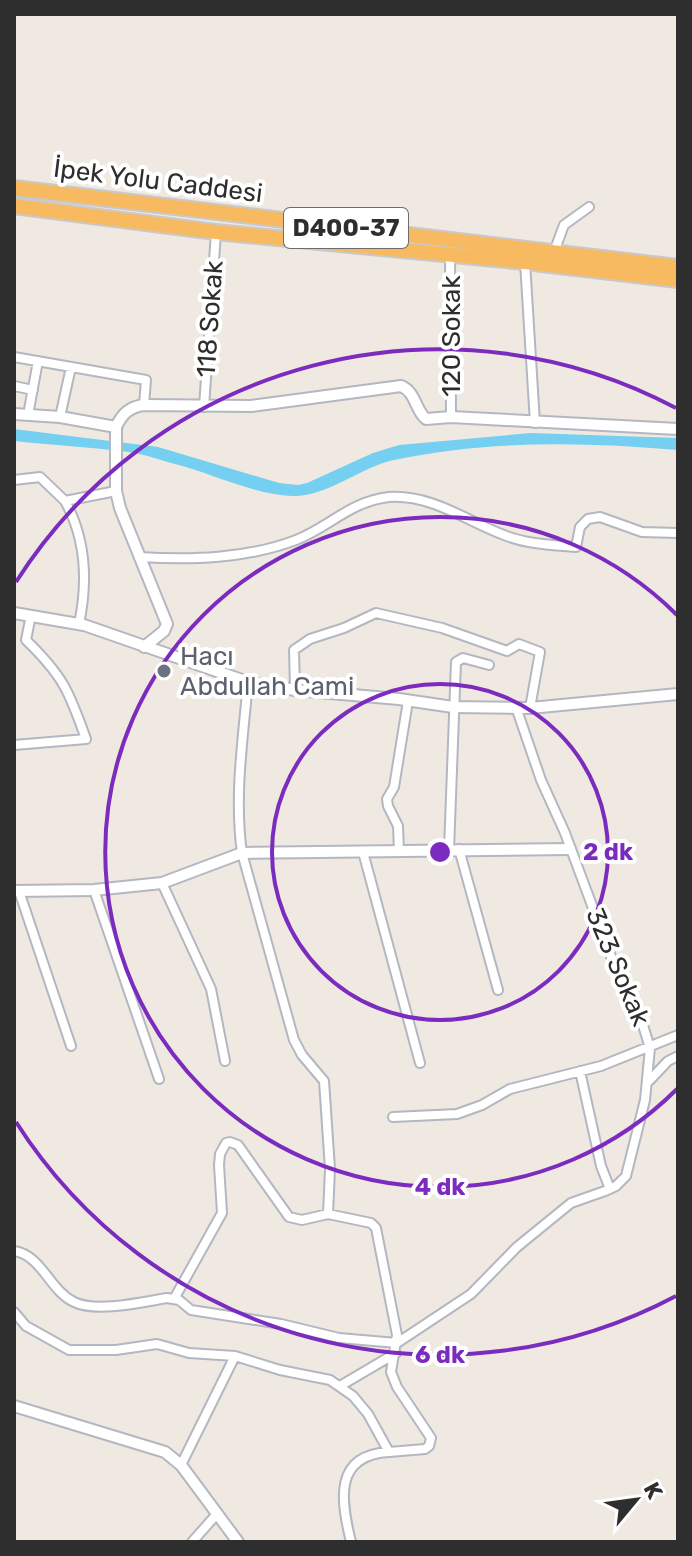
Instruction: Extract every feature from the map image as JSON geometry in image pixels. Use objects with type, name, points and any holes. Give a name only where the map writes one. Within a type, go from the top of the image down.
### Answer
[{"type":"highway","name":"İpek Yolu Caddesi","points":[[14,188],[678,267]]},
{"type":"highway","name":"İpek Yolu Caddesi","points":[[14,206],[216,232],[678,280]]},
{"type":"street","points":[[554,252],[564,225],[589,207]]},
{"type":"street","name":"118 Sokak","points":[[204,407],[216,232]]},
{"type":"street","name":"120 Sokak","points":[[450,255],[451,417]]},
{"type":"street","points":[[525,262],[535,423]]},
{"type":"street","points":[[14,357],[146,380],[144,405]]},
{"type":"street","points":[[28,415],[38,361]]},
{"type":"street","points":[[60,417],[71,367]]},
{"type":"street","points":[[14,386],[33,390]]},
{"type":"street","points":[[144,647],[164,631],[167,624],[116,491],[116,431],[126,412],[144,405],[251,406],[401,386],[408,389],[426,419],[451,417],[678,429]]},
{"type":"street","points":[[14,414],[60,417],[116,431]]},
{"type":"street","points":[[14,480],[40,477],[65,501],[75,519],[81,539],[83,602],[79,624]]},
{"type":"street","points":[[65,501],[116,491]]},
{"type":"street","points":[[139,557],[177,559],[259,552],[299,539],[359,503],[388,497],[425,500],[506,536],[561,546],[576,547],[580,527],[588,519],[600,517],[642,532],[678,533]]},
{"type":"street","points":[[14,613],[79,624],[248,682],[295,690],[453,707],[530,708],[678,694]]},
{"type":"street","points":[[295,690],[294,650],[310,639],[376,613],[442,628],[507,651],[519,644],[540,652],[530,708]]},
{"type":"street","points":[[14,745],[86,739],[72,698],[59,675],[26,640],[31,615]]},
{"type":"street","points":[[489,665],[463,658],[456,662],[453,707],[454,850],[498,990]]},
{"type":"street","points":[[248,682],[238,780],[242,853],[294,1040],[302,1055],[324,1081],[330,1169],[328,1214]]},
{"type":"street","points":[[399,851],[398,826],[387,799],[394,787],[408,701]]},
{"type":"street","name":"323 Sokak","points":[[516,707],[541,780],[650,1048]]},
{"type":"street","points":[[71,1046],[16,891],[94,890],[162,883],[242,853],[570,849]]},
{"type":"street","points":[[363,852],[420,1063]]},
{"type":"street","points":[[162,883],[211,989],[225,1061]]},
{"type":"street","points":[[94,890],[159,1079]]},
{"type":"street","points":[[393,1117],[457,1114],[482,1105],[510,1089],[580,1071],[650,1048],[678,1035]]},
{"type":"street","points":[[340,1386],[471,1294],[517,1247],[571,1203],[610,1189],[626,1176],[647,1083],[650,1048]]},
{"type":"street","points":[[647,1083],[668,1061],[678,1056]]},
{"type":"street","points":[[580,1071],[601,1166],[610,1189]]},
{"type":"street","points":[[174,1299],[222,1213],[219,1165],[226,1143],[238,1145],[289,1217],[302,1220],[328,1214],[371,1223],[376,1228],[396,1348],[391,1372],[431,1442],[425,1449],[372,1453],[358,1460],[349,1470],[343,1496],[351,1542]]},
{"type":"street","points":[[14,1251],[30,1255],[58,1292],[76,1303],[95,1306],[174,1299],[191,1310],[281,1324],[396,1348]]},
{"type":"street","points":[[14,1312],[26,1326],[69,1350],[116,1350],[157,1344],[189,1353],[235,1356],[280,1370],[330,1380],[368,1414],[389,1452]]},
{"type":"street","points":[[181,1465],[235,1356]]},
{"type":"street","points":[[14,1406],[165,1452],[181,1465],[238,1542]]},
{"type":"street","points":[[192,1542],[216,1515]]},
{"type":"water","points":[[14,429],[158,447],[279,483],[298,485],[399,445],[531,433],[678,438],[678,450],[572,444],[464,449],[394,460],[318,492],[292,496],[248,488],[134,453],[14,441]]},
{"type":"place","name":"Hacı Abdullah Cami","points":[[164,671]]}]
